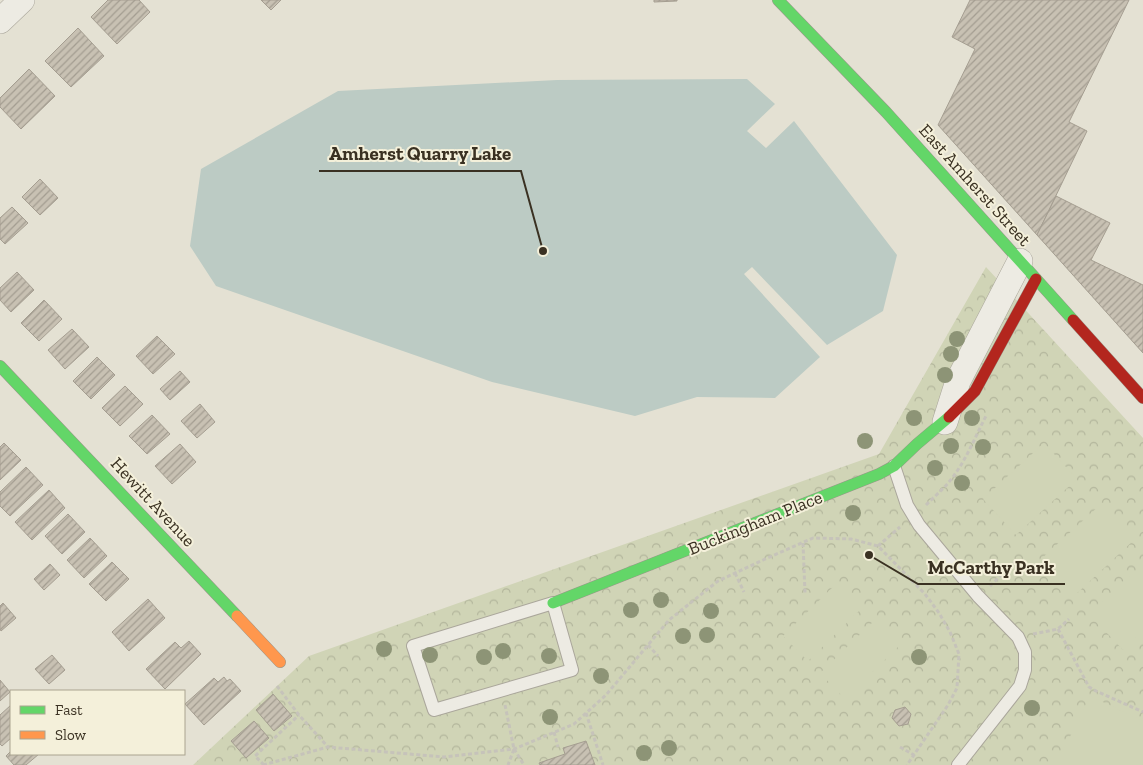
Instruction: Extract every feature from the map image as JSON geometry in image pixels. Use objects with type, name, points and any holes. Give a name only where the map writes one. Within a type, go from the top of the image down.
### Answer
[{"type":"street","points":[[0,21],[22,0]]},
{"type":"street","name":"East Amherst Street","points":[[778,0],[792,9],[1143,398]]},
{"type":"street","name":"Buckingham Place","points":[[553,603],[879,474],[894,466],[917,444],[945,422],[958,381],[1028,270]]},
{"type":"street","name":"Hewitt Avenue","points":[[0,366],[280,662]]},
{"type":"lane","points":[[894,466],[907,505],[919,525],[978,596],[1018,637],[1025,652],[1025,670],[1020,686],[958,765]]},
{"type":"lane","points":[[553,603],[572,670],[434,710],[413,646],[553,603]]},
{"type":"path","points":[[904,523],[878,546],[925,594],[950,632],[959,654],[957,688],[948,705],[907,765]]},
{"type":"path","points":[[803,543],[805,593]]},
{"type":"path","points":[[1004,573],[1015,562]]},
{"type":"path","points":[[735,573],[744,592]]},
{"type":"path","points":[[1034,634],[1058,629],[1069,619]]},
{"type":"path","points":[[1058,629],[1090,687],[1143,712]]},
{"type":"path","points":[[648,645],[658,656]]},
{"type":"path","points":[[274,682],[299,715],[328,747]]},
{"type":"path","points":[[586,713],[604,765]]},
{"type":"path","points":[[264,765],[255,756],[299,715]]},
{"type":"path","points":[[508,715],[514,749],[524,765]]},
{"type":"path","points":[[554,732],[558,747]]},
{"type":"path","points":[[900,748],[914,755]]},
{"type":"path","points":[[508,765],[514,749]]},
{"type":"green space","points":[[986,267],[1143,438],[1143,765],[193,765],[309,656],[879,454]]},
{"type":"green space","points":[[1044,443],[1077,479],[1016,535],[983,499]]},
{"type":"green space","points":[[1101,504],[1134,540],[1073,597],[1040,560]]},
{"type":"green space","points":[[1143,564],[1143,631],[1123,650],[1089,614]]},
{"type":"green space","points":[[838,582],[862,608],[808,661],[783,636]]},
{"type":"green space","points":[[875,620],[899,646],[845,699],[820,673]]},
{"type":"green space","points":[[1090,696],[1143,721],[1143,765],[1056,765]]},
{"type":"shaded area","points":[[747,79],[775,104],[747,131],[766,148],[794,121],[897,255],[883,311],[827,345],[752,267],[744,274],[820,357],[775,398],[697,397],[635,416],[492,382],[216,286],[190,246],[201,169],[338,91],[557,80]]},
{"type":"building","points":[[108,0],[139,0],[150,12],[117,44],[91,17]]},
{"type":"building","points":[[261,0],[281,0],[271,10]]},
{"type":"building","points":[[654,0],[677,0],[677,1],[654,2]]},
{"type":"building","points":[[970,0],[1129,0],[1069,122],[1087,131],[1037,235],[938,125],[975,49],[952,37]]},
{"type":"building","points":[[78,28],[104,56],[71,87],[45,61]]},
{"type":"building","points":[[29,69],[55,96],[21,129],[0,107],[0,98]]},
{"type":"building","points":[[40,179],[58,198],[40,215],[22,197]]},
{"type":"building","points":[[1056,196],[1110,223],[1091,260],[1143,285],[1143,353],[1037,235]]},
{"type":"building","points":[[12,207],[28,223],[5,244],[0,239],[0,218]]},
{"type":"building","points":[[17,272],[34,290],[11,312],[0,300],[0,288]]},
{"type":"building","points":[[44,300],[62,319],[39,341],[21,323]]},
{"type":"building","points":[[72,329],[89,347],[65,369],[48,350]]},
{"type":"building","points":[[157,336],[175,354],[153,374],[136,356]]},
{"type":"building","points":[[97,357],[115,375],[91,399],[73,381]]},
{"type":"building","points":[[180,371],[190,382],[170,400],[160,389]]},
{"type":"building","points":[[125,386],[143,404],[120,426],[102,408]]},
{"type":"building","points":[[200,404],[215,422],[197,438],[181,421]]},
{"type":"building","points":[[152,415],[170,434],[147,454],[129,436]]},
{"type":"building","points":[[4,443],[21,460],[0,480],[0,447]]},
{"type":"building","points":[[180,444],[196,462],[172,484],[155,466]]},
{"type":"building","points":[[26,467],[43,485],[10,516],[0,506],[0,492]]},
{"type":"building","points":[[49,490],[65,508],[32,540],[15,522]]},
{"type":"building","points":[[68,514],[85,532],[62,554],[45,536]]},
{"type":"building","points":[[90,538],[107,556],[84,578],[67,560]]},
{"type":"building","points":[[112,562],[129,579],[106,601],[89,584]]},
{"type":"building","points":[[50,564],[60,575],[44,590],[34,579]]},
{"type":"building","points":[[148,599],[165,618],[129,651],[112,632]]},
{"type":"building","points":[[3,603],[16,618],[1,631],[0,606]]},
{"type":"building","points":[[189,641],[201,654],[165,689],[146,669],[175,642],[181,648]]},
{"type":"building","points":[[52,655],[65,670],[49,684],[35,669]]},
{"type":"building","points":[[224,677],[227,681],[230,679],[241,691],[204,725],[185,704],[214,678],[218,682]]},
{"type":"building","points":[[0,680],[10,692],[0,701]]},
{"type":"building","points":[[273,694],[292,716],[274,731],[256,710]]},
{"type":"building","points":[[10,706],[10,739],[2,746],[0,744],[0,715]]},
{"type":"building","points":[[905,707],[911,714],[908,724],[899,726],[892,718],[895,710]]},
{"type":"building","points":[[254,721],[269,738],[246,758],[231,741]]},
{"type":"building","points":[[586,741],[595,765],[540,765],[539,763],[565,754],[563,748]]},
{"type":"building","points":[[10,752],[10,755],[38,755],[26,765],[14,765],[6,756]]},
{"type":"traffic: fast","points":[[778,0],[886,112],[1073,320]]},
{"type":"traffic: fast","points":[[0,366],[237,616]]},
{"type":"traffic: fast","points":[[553,603],[879,474],[894,466],[949,417]]},
{"type":"traffic: slow","points":[[237,616],[280,662]]},
{"type":"traffic: jam","points":[[949,417],[975,391],[1036,279]]},
{"type":"traffic: jam","points":[[1073,320],[1143,398]]},
{"type":"place","name":"Amherst Quarry Lake","points":[[543,251]]},
{"type":"place","name":"McCarthy Park","points":[[869,555]]}]
